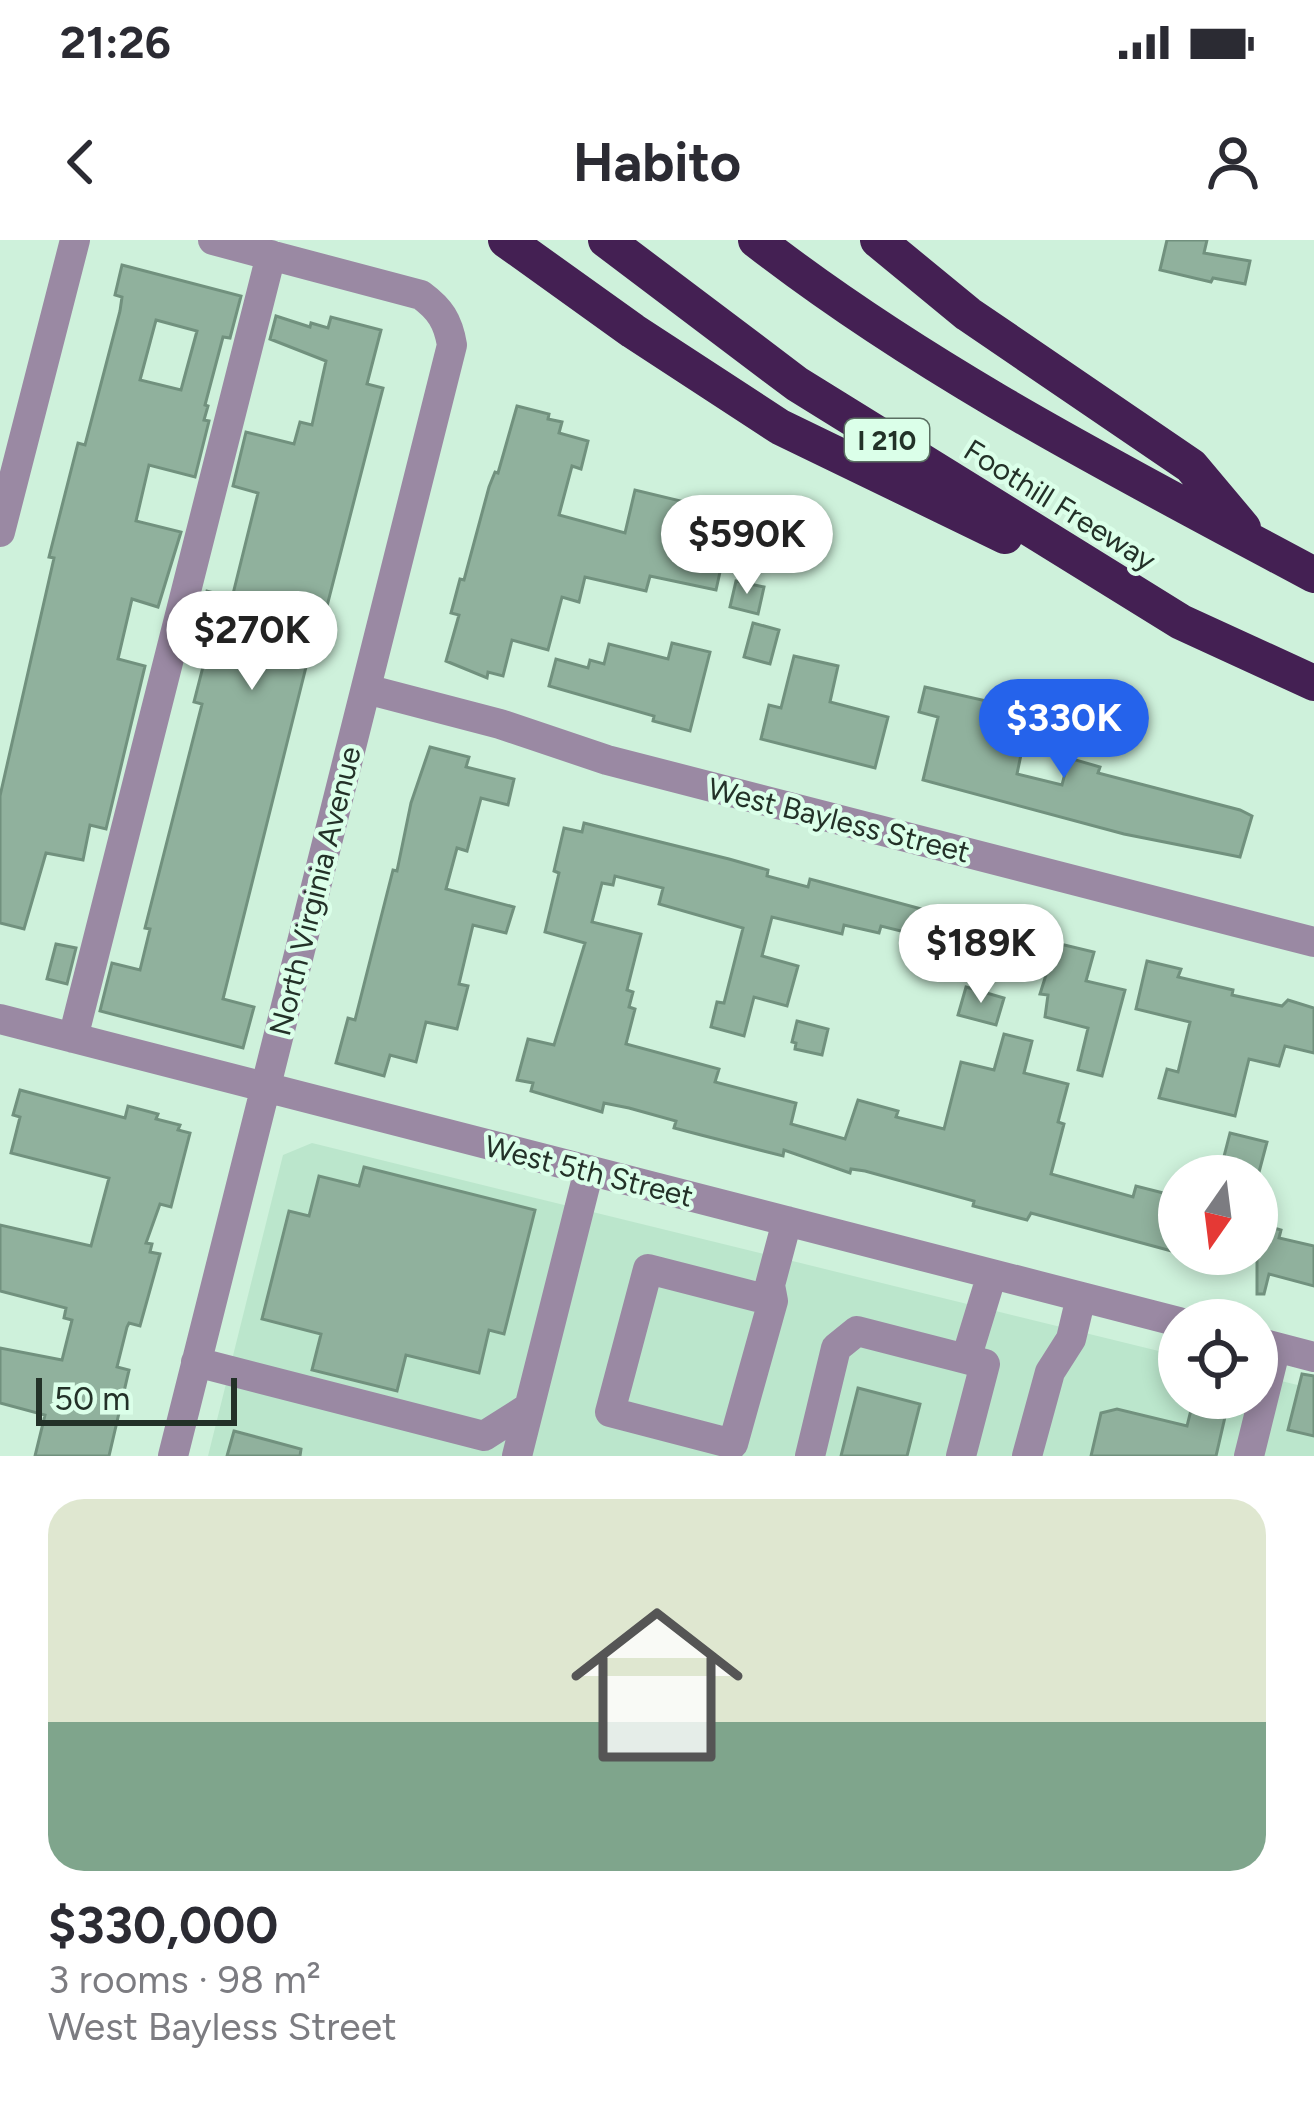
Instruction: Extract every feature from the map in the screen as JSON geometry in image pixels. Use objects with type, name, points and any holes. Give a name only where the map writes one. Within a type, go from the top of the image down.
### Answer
[{"type":"highway","points":[[506,240],[779,427],[1181,622]]},
{"type":"highway","name":"Foothill Freeway","points":[[606,240],[797,384],[1181,622],[1314,683]]},
{"type":"highway","name":"Foothill Freeway","points":[[756,240],[1007,407],[1314,575]]},
{"type":"highway","points":[[878,240],[968,314],[1191,466],[1257,544]]},
{"type":"street","points":[[0,532],[75,240]]},
{"type":"street","points":[[73,1038],[271,255],[213,240]]},
{"type":"street","name":"North Virginia Avenue","points":[[172,1456],[451,361],[448,325],[438,308],[421,295],[271,255]]},
{"type":"street","name":"West Bayless Street","points":[[366,689],[500,724],[607,760],[1314,942]]},
{"type":"street","name":"West 5th Street","points":[[0,1018],[1158,1317]]},
{"type":"street","points":[[517,1456],[589,1170]]},
{"type":"street","points":[[772,1301],[648,1269],[610,1412],[738,1450],[772,1301],[770,1286],[787,1221]]},
{"type":"street","points":[[966,1359],[992,1274]]},
{"type":"street","points":[[1028,1456],[1051,1372],[1071,1340],[1081,1297]]},
{"type":"street","points":[[809,1456],[836,1348],[856,1331],[986,1364],[961,1456]]},
{"type":"street","points":[[1278,1347],[1314,1357]]},
{"type":"street","points":[[196,1362],[484,1436],[528,1408]]},
{"type":"street","points":[[1249,1456],[1255,1419]]},
{"type":"shaded area","points":[[312,1143],[1158,1351],[1158,1419],[1278,1419],[1278,1380],[1314,1389],[1314,1456],[208,1456],[283,1155]]},
{"type":"building","points":[[1167,240],[1207,240],[1204,253],[1250,261],[1245,284],[1160,270]]},
{"type":"building","points":[[122,265],[241,296],[230,338],[223,337],[205,405],[204,420],[209,421],[195,477],[149,465],[136,521],[181,532],[158,607],[132,599],[118,659],[145,666],[106,829],[90,825],[83,860],[46,853],[24,929],[0,923],[0,796],[54,558],[49,557],[78,443],[85,445],[120,311],[122,297],[115,295]],"holes":[[[156,320],[197,331],[181,390],[140,380]]]},
{"type":"building","points":[[276,316],[310,327],[311,323],[328,328],[331,317],[381,330],[367,384],[383,388],[318,641],[313,639],[223,999],[254,1007],[243,1048],[100,1011],[112,963],[140,970],[150,929],[145,928],[202,704],[194,702],[206,655],[191,652],[207,591],[232,598],[258,493],[233,486],[246,432],[294,444],[300,422],[312,425],[326,361],[270,339]]},
{"type":"building","points":[[517,406],[549,414],[548,419],[562,422],[559,433],[588,441],[581,469],[572,466],[559,515],[625,533],[635,490],[685,502],[673,553],[722,563],[716,590],[650,576],[646,591],[585,577],[579,602],[562,597],[548,650],[512,640],[503,676],[488,672],[487,678],[446,661],[459,615],[451,613]]},
{"type":"building","points":[[736,581],[764,587],[758,614],[730,607]]},
{"type":"building","points":[[753,623],[779,630],[770,664],[744,657]]},
{"type":"building","points":[[672,643],[710,652],[690,731],[549,686],[556,659],[588,668],[590,660],[604,664],[609,644],[668,659]]},
{"type":"building","points":[[794,656],[838,666],[830,702],[888,717],[875,768],[761,739],[769,705],[781,708]]},
{"type":"building","points":[[925,687],[1030,711],[1017,774],[1062,785],[1069,758],[1100,767],[1098,773],[1252,816],[1240,857],[1124,834],[923,780],[938,717],[919,712]]},
{"type":"building","points":[[430,747],[469,757],[466,767],[514,779],[508,805],[481,798],[467,851],[457,848],[446,889],[514,907],[506,933],[473,925],[459,984],[468,986],[457,1029],[426,1022],[416,1062],[390,1055],[384,1076],[336,1063],[348,1018],[355,1020]]},
{"type":"building","points":[[584,823],[768,870],[767,876],[808,887],[810,879],[951,917],[953,911],[989,919],[988,924],[1007,929],[1001,956],[881,926],[879,933],[844,925],[842,934],[772,917],[762,956],[798,966],[787,1006],[754,997],[744,1036],[711,1027],[717,1002],[724,1003],[743,928],[659,904],[663,888],[615,876],[613,885],[602,883],[592,922],[641,934],[627,990],[633,992],[629,1007],[635,1009],[626,1044],[719,1069],[715,1082],[796,1103],[791,1124],[845,1139],[858,1100],[898,1111],[896,1117],[944,1129],[961,1062],[994,1070],[1004,1034],[1032,1041],[1024,1073],[1068,1084],[1051,1174],[1133,1197],[1136,1186],[1158,1192],[1158,1247],[1031,1213],[1027,1220],[973,1206],[974,1201],[865,1171],[851,1169],[850,1173],[784,1150],[783,1156],[674,1128],[676,1121],[629,1108],[604,1103],[602,1112],[531,1091],[533,1083],[517,1080],[528,1039],[554,1045],[585,943],[545,932],[564,828],[582,832]]},
{"type":"building","points":[[1056,943],[1094,952],[1086,981],[1125,990],[1102,1076],[1078,1070],[1088,1028],[1045,1017],[1048,995],[1040,994]]},
{"type":"building","points":[[56,944],[76,948],[67,984],[47,979]]},
{"type":"building","points":[[1147,961],[1181,969],[1178,977],[1233,990],[1232,995],[1282,1006],[1288,1000],[1314,1008],[1314,1053],[1285,1046],[1279,1066],[1249,1059],[1235,1116],[1159,1098],[1167,1069],[1178,1072],[1190,1022],[1136,1009]]},
{"type":"building","points":[[966,987],[1004,998],[996,1025],[958,1015]]},
{"type":"building","points":[[797,1021],[828,1029],[822,1055],[795,1049]]},
{"type":"building","points":[[20,1090],[125,1118],[128,1106],[158,1114],[156,1119],[190,1133],[171,1207],[160,1204],[146,1243],[152,1244],[150,1252],[160,1254],[140,1326],[129,1323],[127,1327],[117,1367],[129,1370],[109,1456],[35,1456],[45,1415],[0,1403],[0,1348],[62,1360],[72,1320],[64,1318],[66,1308],[0,1291],[0,1225],[91,1246],[109,1178],[11,1153],[20,1117],[13,1115]]},
{"type":"building","points":[[1230,1133],[1267,1142],[1264,1155],[1224,1155]]},
{"type":"building","points":[[364,1167],[535,1210],[504,1334],[489,1330],[479,1373],[406,1355],[397,1391],[312,1370],[321,1334],[262,1319],[289,1211],[309,1216],[319,1176],[359,1186]]},
{"type":"building","points":[[1278,1229],[1279,1238],[1314,1246],[1314,1286],[1273,1275],[1278,1275]]},
{"type":"building","points":[[1257,1275],[1269,1275],[1264,1294],[1257,1294]]},
{"type":"building","points":[[1302,1374],[1314,1376],[1314,1436],[1288,1430]]},
{"type":"building","points":[[858,1388],[920,1404],[907,1456],[841,1456]]},
{"type":"building","points":[[1117,1409],[1187,1426],[1189,1419],[1225,1419],[1216,1456],[1091,1456],[1101,1413]]},
{"type":"building","points":[[234,1431],[301,1449],[300,1456],[227,1456]]}]
